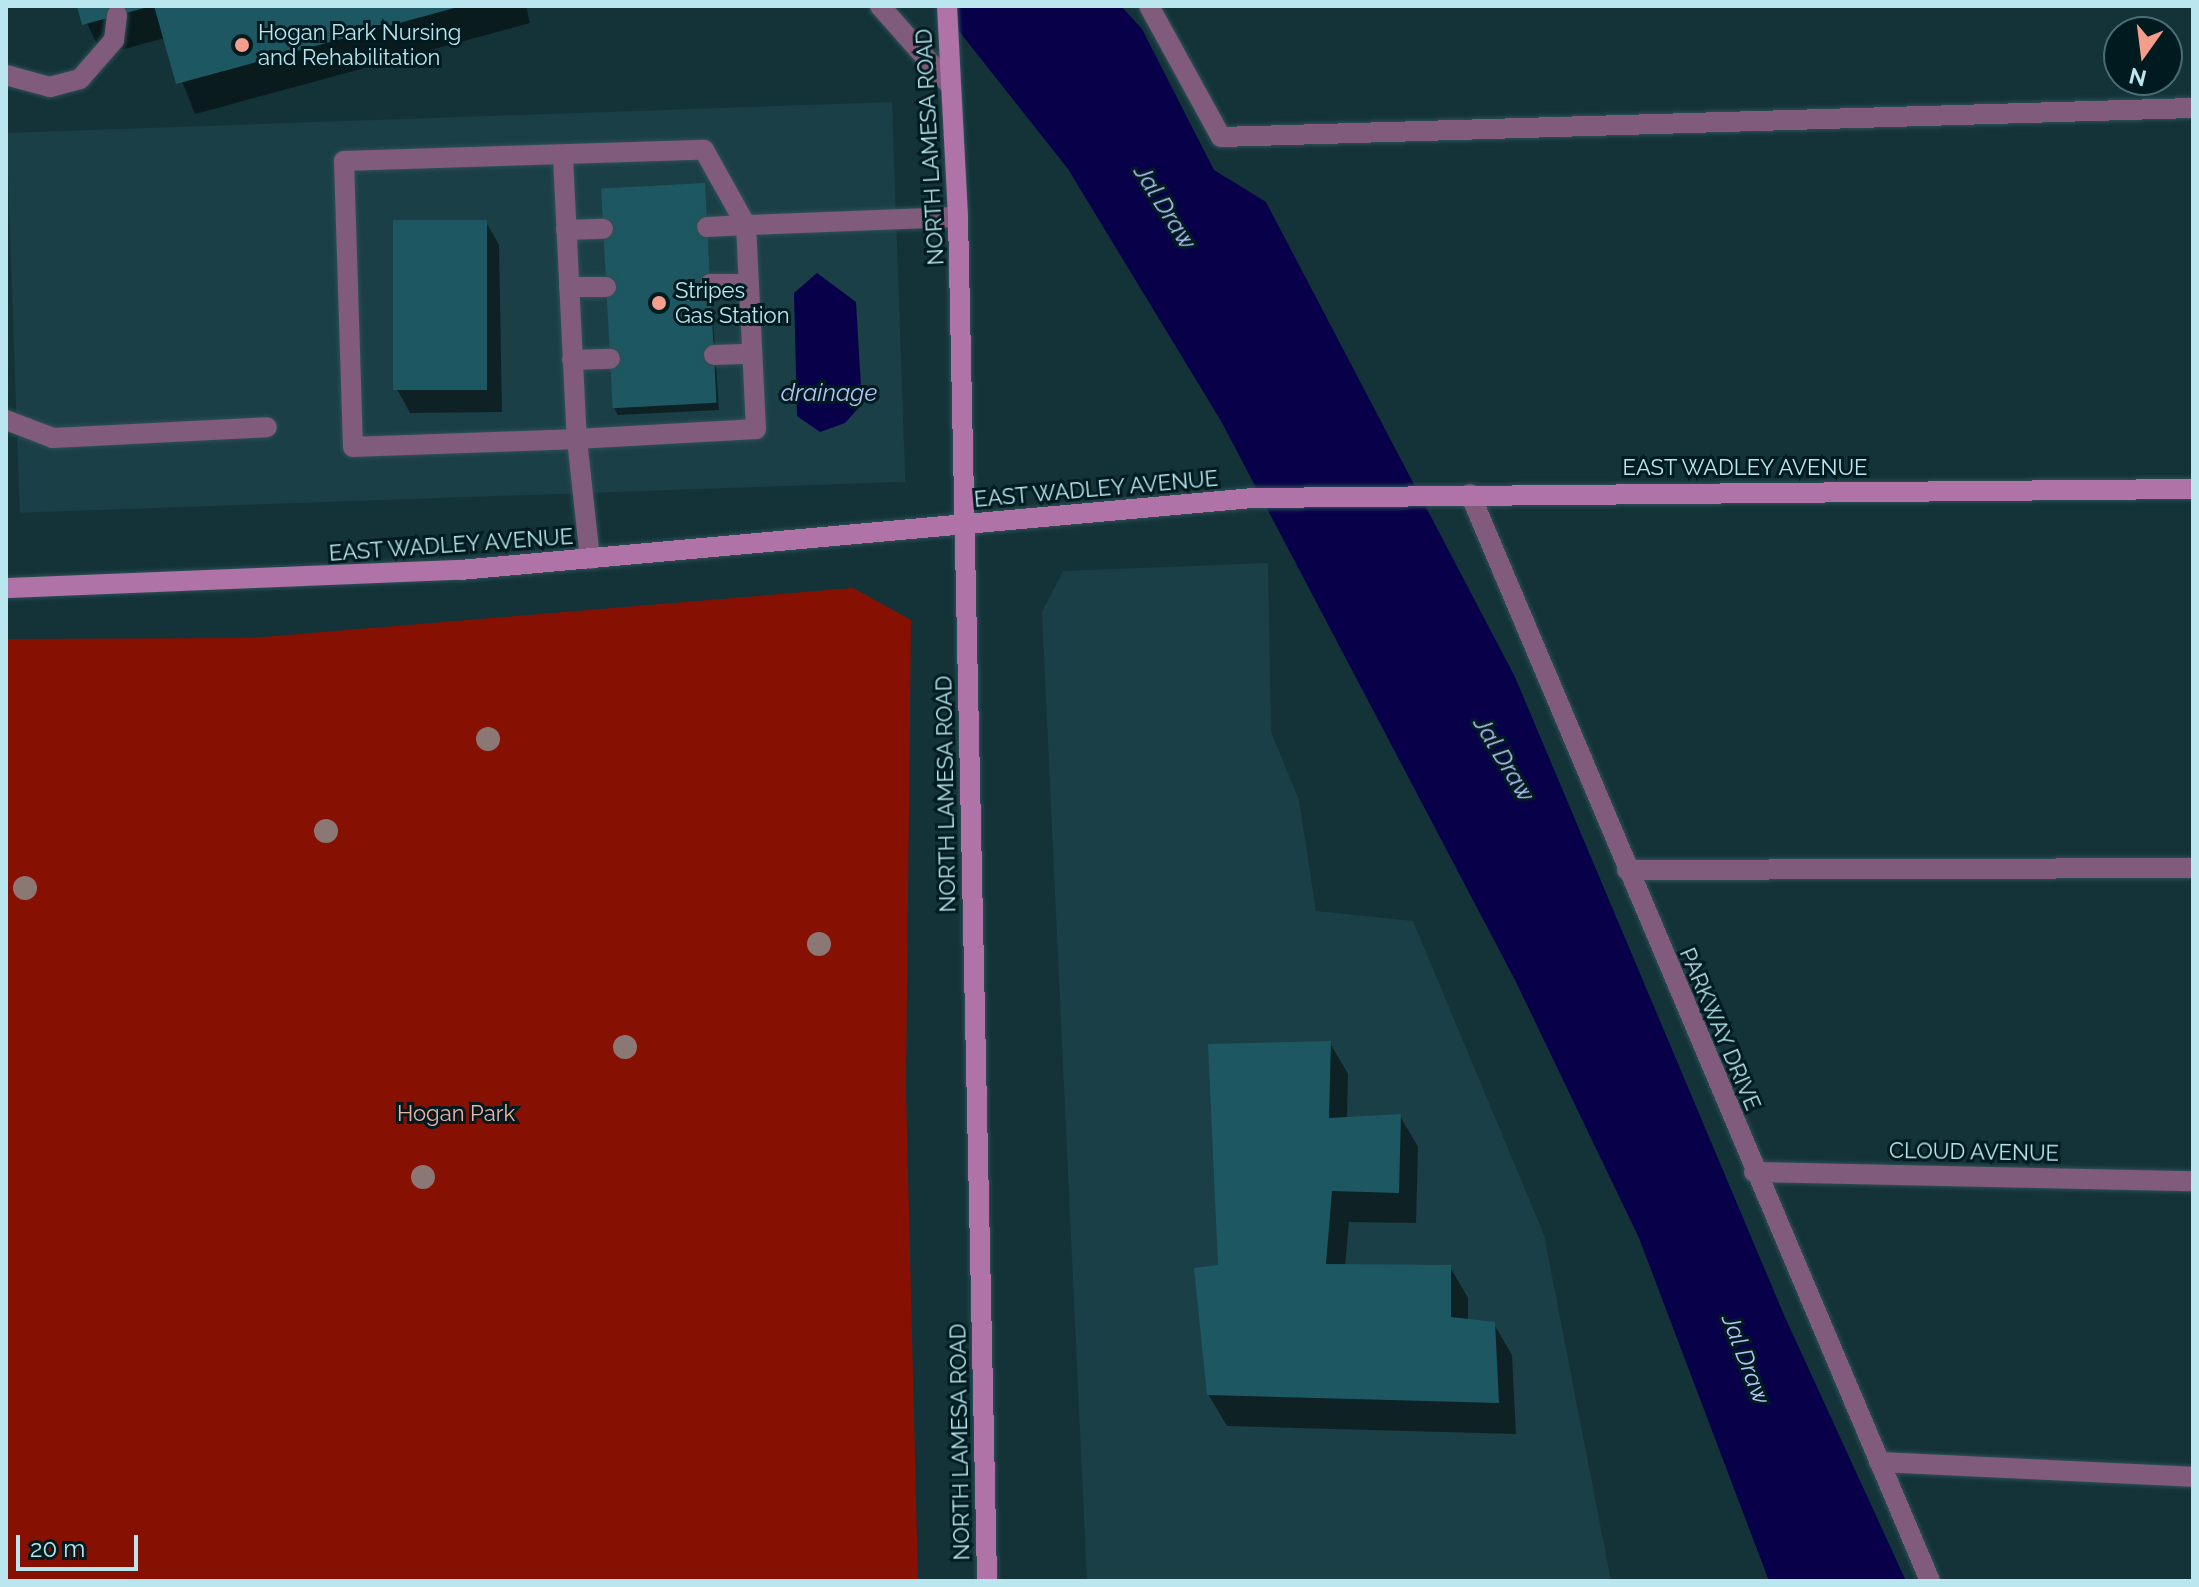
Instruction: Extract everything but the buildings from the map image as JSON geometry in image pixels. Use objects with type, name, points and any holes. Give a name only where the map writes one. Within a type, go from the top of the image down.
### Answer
[{"type":"main road","name":"NORTH LAMESA ROAD","points":[[947,6],[958,217],[987,1581]]},
{"type":"main road","name":"EAST WADLEY AVENUE","points":[[6,588],[256,583],[590,559],[1252,498],[2193,489]]},
{"type":"street","points":[[880,6],[949,84]]},
{"type":"street","points":[[1149,6],[1221,137],[2193,108]]},
{"type":"street","points":[[6,75],[50,87],[80,79],[114,40],[117,15]]},
{"type":"street","points":[[704,150],[746,225],[749,354],[756,429],[353,447],[344,161],[563,157],[704,150]]},
{"type":"street","points":[[563,157],[577,439],[590,559]]},
{"type":"street","points":[[707,227],[958,217]]},
{"type":"street","points":[[566,230],[603,229]]},
{"type":"street","points":[[710,284],[748,284]]},
{"type":"street","points":[[569,287],[606,287]]},
{"type":"street","points":[[714,355],[749,354]]},
{"type":"street","points":[[572,360],[610,359]]},
{"type":"street","points":[[6,420],[53,438],[267,427]]},
{"type":"street","name":"PARKWAY DRIVE","points":[[1470,494],[1754,1172],[1930,1581]]},
{"type":"street","points":[[1627,870],[2193,868]]},
{"type":"street","name":"CLOUD AVENUE","points":[[1754,1172],[2193,1181]]},
{"type":"street","points":[[1879,1462],[2193,1477]]},
{"type":"shaded area","points":[[892,102],[905,482],[20,513],[7,133]]},
{"type":"shaded area","points":[[1268,563],[1271,732],[1299,800],[1316,911],[1413,921],[1544,1235],[1611,1581],[1087,1581],[1042,612],[1063,571]]},
{"type":"green space","name":"Hogan Park","points":[[853,588],[911,620],[906,1089],[918,1581],[6,1581],[6,639],[251,638]]},
{"type":"water","name":"Jal Draw","points":[[939,6],[1121,6],[1142,29],[1214,170],[1266,202],[1515,677],[1784,1315],[1906,1581],[1769,1581],[1639,1238],[1515,980],[1221,421],[1068,169]]},
{"type":"water","name":"drainage","points":[[817,273],[856,302],[862,404],[845,423],[820,432],[797,416],[794,293]]},
{"type":"place","name":"Hogan Park Nursing and Rehabilitation","points":[[242,45]]},
{"type":"place","name":"Stripes Gas Station","points":[[659,303]]}]
